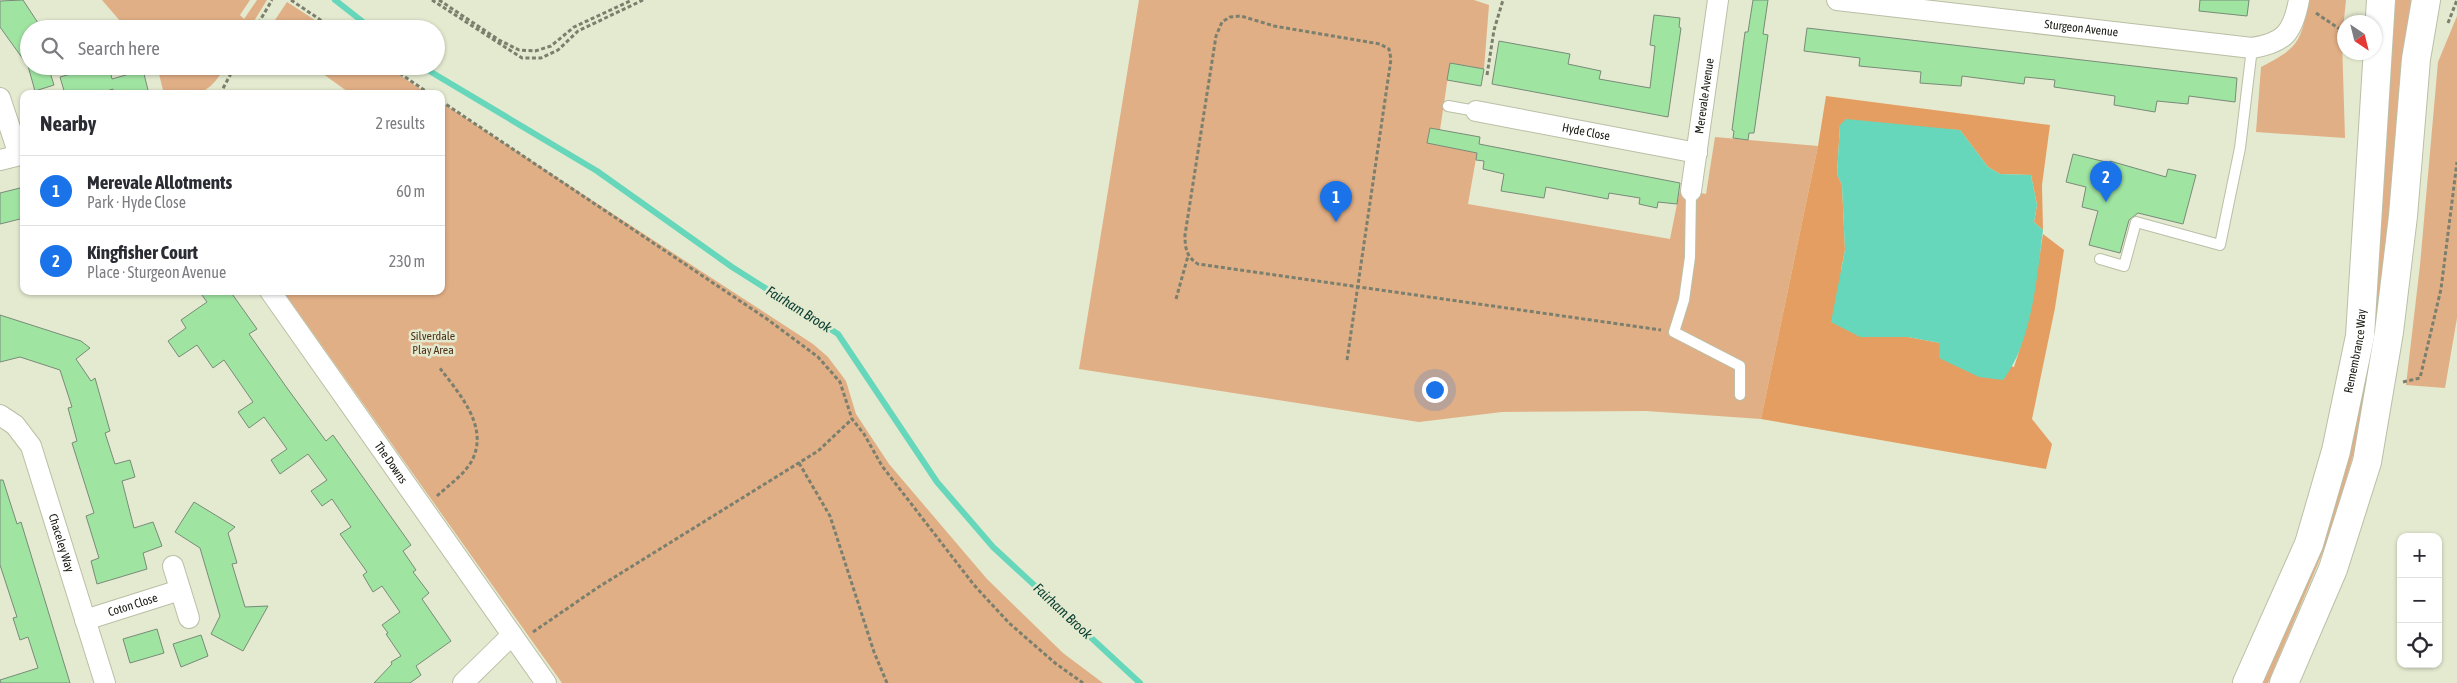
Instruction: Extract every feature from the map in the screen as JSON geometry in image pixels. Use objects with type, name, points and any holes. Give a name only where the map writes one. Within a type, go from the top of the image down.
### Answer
[{"type":"highway","name":"Remembrance Way","points":[[2247,683],[2309,544],[2336,451],[2358,346],[2367,238],[2381,0]]},
{"type":"highway","points":[[2284,683],[2333,569],[2367,462],[2390,322],[2403,216],[2416,59],[2426,0]]},
{"type":"street","name":"Merevale Avenue","points":[[1691,192],[1718,0]]},
{"type":"street","name":"Sturgeon Avenue","points":[[1838,0],[2252,48],[2274,43],[2285,36],[2291,28],[2299,1]]},
{"type":"street","points":[[0,98],[20,149]]},
{"type":"street","name":"Hyde Close","points":[[1476,111],[1696,152]]},
{"type":"street","points":[[0,160],[20,155]]},
{"type":"street","name":"The Downs","points":[[273,295],[546,683]]},
{"type":"street","name":"Chaceley Way","points":[[0,415],[15,425],[31,446],[105,683]]},
{"type":"street","points":[[173,566],[190,618]]},
{"type":"street","name":"Coton Close","points":[[85,620],[180,590]]},
{"type":"street","points":[[463,683],[516,640]]},
{"type":"lane","points":[[2100,259],[2124,266],[2136,222],[2220,245],[2240,148],[2252,48]]},
{"type":"lane","points":[[1448,106],[1476,111]]},
{"type":"lane","points":[[1691,192],[1690,257],[1684,300],[1674,332],[1740,366],[1740,395]]},
{"type":"path","points":[[260,20],[272,0]]},
{"type":"path","points":[[291,0],[321,20]]},
{"type":"path","points":[[432,0],[522,58],[541,58],[558,50],[578,31],[643,0]]},
{"type":"path","points":[[439,0],[500,40],[519,50],[535,51],[551,46],[574,27],[632,0]]},
{"type":"path","points":[[1487,75],[1494,30],[1503,0]]},
{"type":"path","points":[[2299,1],[2337,27]]},
{"type":"path","points":[[1176,299],[1188,256],[1185,235],[1216,36],[1222,22],[1230,17],[1241,16],[1274,26],[1380,44],[1388,49],[1391,59],[1347,360]]},
{"type":"path","points":[[222,90],[230,75]]},
{"type":"path","points":[[402,75],[424,90]]},
{"type":"path","points":[[445,104],[767,319],[818,357],[840,382],[852,419],[864,434],[882,466],[974,585],[1009,623],[1055,663],[1083,683]]},
{"type":"path","points":[[2400,383],[2420,378],[2441,289],[2457,162]]},
{"type":"path","points":[[1188,256],[1198,264],[1674,332]]},
{"type":"path","points":[[423,509],[464,472],[474,456],[477,438],[474,420],[464,400],[439,367]]},
{"type":"path","points":[[516,640],[531,633],[597,588],[799,464],[818,451],[852,419]]},
{"type":"path","points":[[799,464],[830,516],[874,652],[887,683]]},
{"type":"green space","points":[[102,0],[250,0],[240,15],[244,19],[257,0],[267,0],[255,20],[119,20]]},
{"type":"green space","points":[[1139,0],[1474,0],[1489,5],[1484,69],[1450,63],[1440,130],[1430,128],[1427,143],[1477,153],[1468,204],[1670,239],[1680,189],[1706,194],[1715,137],[1818,146],[1761,419],[1646,411],[1502,412],[1419,422],[1079,369]]},
{"type":"green space","points":[[2308,0],[2346,0],[2344,15],[2337,15],[2337,60],[2343,60],[2345,138],[2256,132],[2261,67],[2291,49],[2300,35]]},
{"type":"green space","points":[[2396,0],[2414,0],[2383,297],[2357,442],[2330,535],[2268,683],[2263,683],[2315,560]]},
{"type":"green space","points":[[287,2],[315,20],[275,20]]},
{"type":"green space","points":[[2457,16],[2457,318],[2445,388],[2406,385],[2420,265],[2438,62]]},
{"type":"green space","points":[[159,75],[220,75],[213,84],[205,90],[163,90]]},
{"type":"green space","points":[[325,75],[400,75],[422,90],[345,90]]},
{"type":"green space","name":"Silverdale Play Area","points":[[445,105],[813,344],[828,357],[846,381],[856,414],[889,464],[987,579],[1063,653],[1103,683],[562,683],[286,295],[445,295]]},
{"type":"shaded area","points":[[1826,96],[2050,125],[2042,185],[2043,230],[2034,222],[2037,205],[2031,175],[2000,174],[1988,167],[1960,130],[1840,125],[1837,174],[1842,185],[1845,250],[1841,270],[1860,337],[1908,337],[1940,343],[2014,367],[2028,318],[2043,234],[2064,250],[2055,308],[2032,419],[2052,444],[2046,469],[1761,419],[1818,146]]},
{"type":"water","points":[[1846,119],[1960,130],[1988,167],[2000,174],[2031,175],[2037,205],[2034,222],[2043,230],[2038,268],[2027,328],[2013,365],[2003,380],[1979,377],[1939,358],[1940,343],[1908,337],[1860,337],[1831,322],[1845,250],[1842,185],[1837,174],[1840,125]]},
{"type":"building","points":[[23,0],[36,20],[20,20],[20,55],[0,27],[0,1]]},
{"type":"building","points":[[1753,0],[1768,0],[1763,34],[1768,35],[1754,133],[1749,133],[1748,140],[1733,138],[1734,131],[1732,130],[1745,32],[1748,32]]},
{"type":"building","points":[[2200,0],[2249,0],[2247,16],[2199,11]]},
{"type":"building","points":[[1654,15],[1680,18],[1679,27],[1681,28],[1668,117],[1492,84],[1499,41],[1570,54],[1568,64],[1601,71],[1599,79],[1650,88],[1655,46],[1650,45]]},
{"type":"building","points":[[1807,28],[2237,78],[2235,102],[2189,96],[2188,104],[2157,101],[2155,112],[2114,105],[2115,96],[2054,87],[2055,80],[2025,77],[2024,84],[1962,76],[1961,86],[1920,83],[1921,72],[1859,66],[1860,58],[1804,51]]},
{"type":"building","points":[[1450,63],[1484,69],[1481,86],[1447,80]]},
{"type":"building","points":[[31,75],[51,75],[54,85],[35,90]]},
{"type":"building","points":[[67,75],[111,75],[112,79],[126,75],[144,75],[148,90],[64,90],[60,77]]},
{"type":"building","points":[[1430,128],[1480,137],[1479,144],[1680,183],[1677,204],[1658,202],[1657,208],[1639,204],[1640,198],[1609,193],[1608,199],[1546,187],[1544,198],[1501,191],[1504,174],[1483,169],[1484,161],[1476,160],[1477,153],[1427,143]]},
{"type":"building","points":[[2073,154],[2110,163],[2110,161],[2166,177],[2168,169],[2196,175],[2183,224],[2138,213],[2129,220],[2120,253],[2089,245],[2098,211],[2082,207],[2086,187],[2066,182]]},
{"type":"building","points":[[20,188],[20,219],[0,224],[0,193]]},
{"type":"building","points":[[202,295],[233,295],[257,329],[249,334],[287,388],[326,441],[333,435],[411,545],[403,551],[416,570],[413,572],[429,593],[422,599],[451,641],[416,666],[421,675],[410,683],[374,683],[392,664],[391,662],[401,656],[382,625],[400,612],[382,586],[373,592],[363,575],[367,572],[340,534],[351,527],[332,499],[322,506],[311,491],[327,480],[308,454],[280,474],[271,460],[287,449],[264,417],[249,428],[238,412],[253,402],[224,360],[213,368],[197,345],[179,357],[168,341],[186,328],[181,320],[207,302]]},
{"type":"building","points":[[0,315],[81,341],[90,348],[76,359],[91,381],[95,378],[110,431],[105,433],[115,464],[130,460],[135,477],[122,481],[134,528],[153,522],[162,546],[143,553],[147,569],[97,584],[91,561],[99,558],[86,516],[94,513],[72,443],[77,441],[68,408],[72,407],[60,370],[20,357],[0,362]]},
{"type":"building","points":[[0,480],[3,480],[17,524],[21,522],[70,683],[1,683],[0,680],[38,668],[28,637],[20,640],[13,618],[17,617],[0,565]]},
{"type":"building","points":[[194,502],[235,527],[228,533],[237,563],[232,564],[245,607],[268,606],[243,651],[211,634],[220,616],[200,548],[175,532]]},
{"type":"building","points":[[157,629],[164,653],[130,663],[123,639]]},
{"type":"building","points":[[201,635],[208,656],[181,667],[173,644]]},
{"type":"waterway","name":"Fairham Brook","points":[[335,0],[361,20]]},
{"type":"waterway","name":"Fairham Brook","points":[[436,75],[597,171],[732,267],[838,334],[937,482],[993,547],[1140,683]]},
{"type":"place","name":"Kingfisher Court","points":[[2106,202]]},
{"type":"place","name":"Merevale Allotments","points":[[1336,222]]}]
